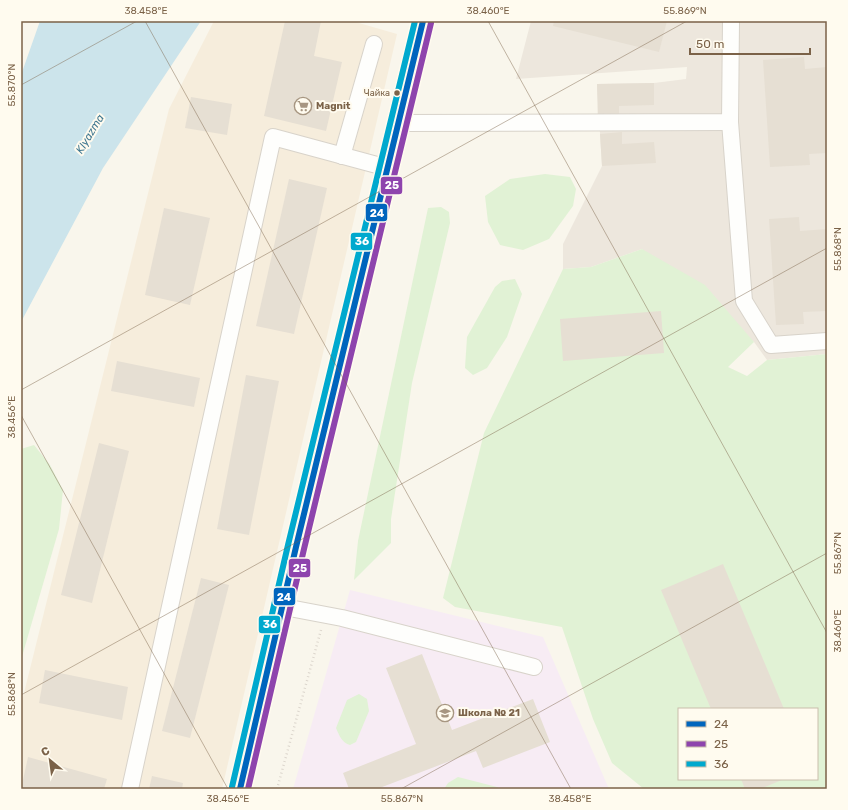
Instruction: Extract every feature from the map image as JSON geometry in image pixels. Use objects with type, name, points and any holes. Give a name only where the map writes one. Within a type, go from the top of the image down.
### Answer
[{"type":"main road","points":[[240,789],[284,607],[296,548],[424,21]]},
{"type":"lane","points":[[731,21],[730,122],[744,301],[771,345],[827,341]]},
{"type":"lane","points":[[342,156],[374,44]]},
{"type":"lane","points":[[399,123],[730,122]]},
{"type":"lane","points":[[130,789],[273,137],[388,168]]},
{"type":"lane","points":[[284,607],[325,615],[534,667]]},
{"type":"path","points":[[277,789],[325,615]]},
{"type":"shaded area","points":[[214,21],[352,21],[397,34],[222,789],[21,789],[21,705],[169,109]]},
{"type":"shaded area","points":[[531,21],[827,21],[827,354],[767,360],[754,342],[642,249],[591,267],[563,269],[563,244],[602,166],[597,84],[654,83],[686,79],[687,67],[516,79]]},
{"type":"shaded area","name":"Школа № 21","points":[[350,590],[543,637],[609,789],[293,789]]},
{"type":"green space","points":[[545,174],[570,177],[576,189],[573,206],[549,239],[523,250],[500,245],[488,222],[485,196],[510,179]]},
{"type":"green space","points":[[441,207],[449,212],[450,223],[412,383],[391,519],[391,543],[354,580],[358,541],[428,208]]},
{"type":"green space","points":[[642,249],[705,285],[754,342],[728,367],[747,376],[767,360],[827,354],[827,789],[644,789],[612,763],[593,719],[562,627],[455,607],[443,598],[484,433],[563,269],[591,267]]},
{"type":"green space","points":[[515,279],[522,294],[507,337],[487,368],[473,375],[465,368],[467,337],[495,287],[502,281]]},
{"type":"green space","points":[[34,445],[50,465],[63,490],[59,529],[21,660],[21,449]]},
{"type":"green space","points":[[359,694],[367,699],[369,711],[356,742],[350,745],[343,741],[336,728],[347,700]]},
{"type":"green space","points":[[458,777],[500,789],[444,789],[448,783]]},
{"type":"water","name":"Klyazma","points":[[40,21],[201,21],[103,168],[21,322],[21,75]]},
{"type":"building","name":"Чайка","points":[[285,21],[321,21],[314,56],[342,62],[326,131],[264,116]]},
{"type":"building","points":[[554,21],[667,21],[659,52],[553,26]]},
{"type":"building","points":[[804,57],[805,69],[827,67],[827,153],[809,154],[810,165],[770,167],[763,60]]},
{"type":"building","points":[[654,83],[654,105],[619,106],[619,122],[598,123],[597,84]]},
{"type":"building","points":[[191,97],[232,104],[227,135],[185,128]]},
{"type":"building","points":[[622,132],[622,144],[654,142],[656,163],[602,166],[600,134]]},
{"type":"building","points":[[289,179],[327,188],[294,334],[256,326]]},
{"type":"building","points":[[164,208],[210,218],[190,305],[145,295]]},
{"type":"building","points":[[799,217],[800,231],[827,229],[827,311],[803,312],[804,324],[776,325],[769,219]]},
{"type":"building","points":[[661,311],[664,353],[563,361],[560,319]]},
{"type":"building","points":[[117,361],[200,378],[194,407],[111,391]]},
{"type":"building","points":[[246,375],[279,381],[249,535],[217,529]]},
{"type":"building","points":[[99,443],[129,451],[92,603],[61,595]]},
{"type":"building","points":[[723,564],[784,708],[711,708],[661,590]]},
{"type":"building","points":[[201,578],[229,585],[190,738],[162,731]]},
{"type":"building","points":[[422,654],[452,730],[533,699],[550,742],[483,768],[476,751],[377,789],[349,789],[343,773],[416,744],[386,668]]},
{"type":"building","points":[[45,670],[128,687],[122,720],[39,703]]},
{"type":"building","points":[[28,757],[107,779],[104,789],[21,789]]},
{"type":"building","points":[[152,776],[183,783],[182,789],[149,789]]},
{"type":"building","points":[[741,780],[782,780],[760,789],[745,789]]},
{"type":"transit line","name":"36","points":[[232,787],[288,545],[415,21]]},
{"type":"transit line","name":"24","points":[[240,789],[296,547],[423,21]]},
{"type":"transit line","name":"25","points":[[248,789],[304,549],[431,23]]},
{"type":"place","name":"Чайка","points":[[397,93]]},
{"type":"place","name":"Magnit","points":[[303,106]]},
{"type":"place","name":"Школа № 21","points":[[445,713]]}]
